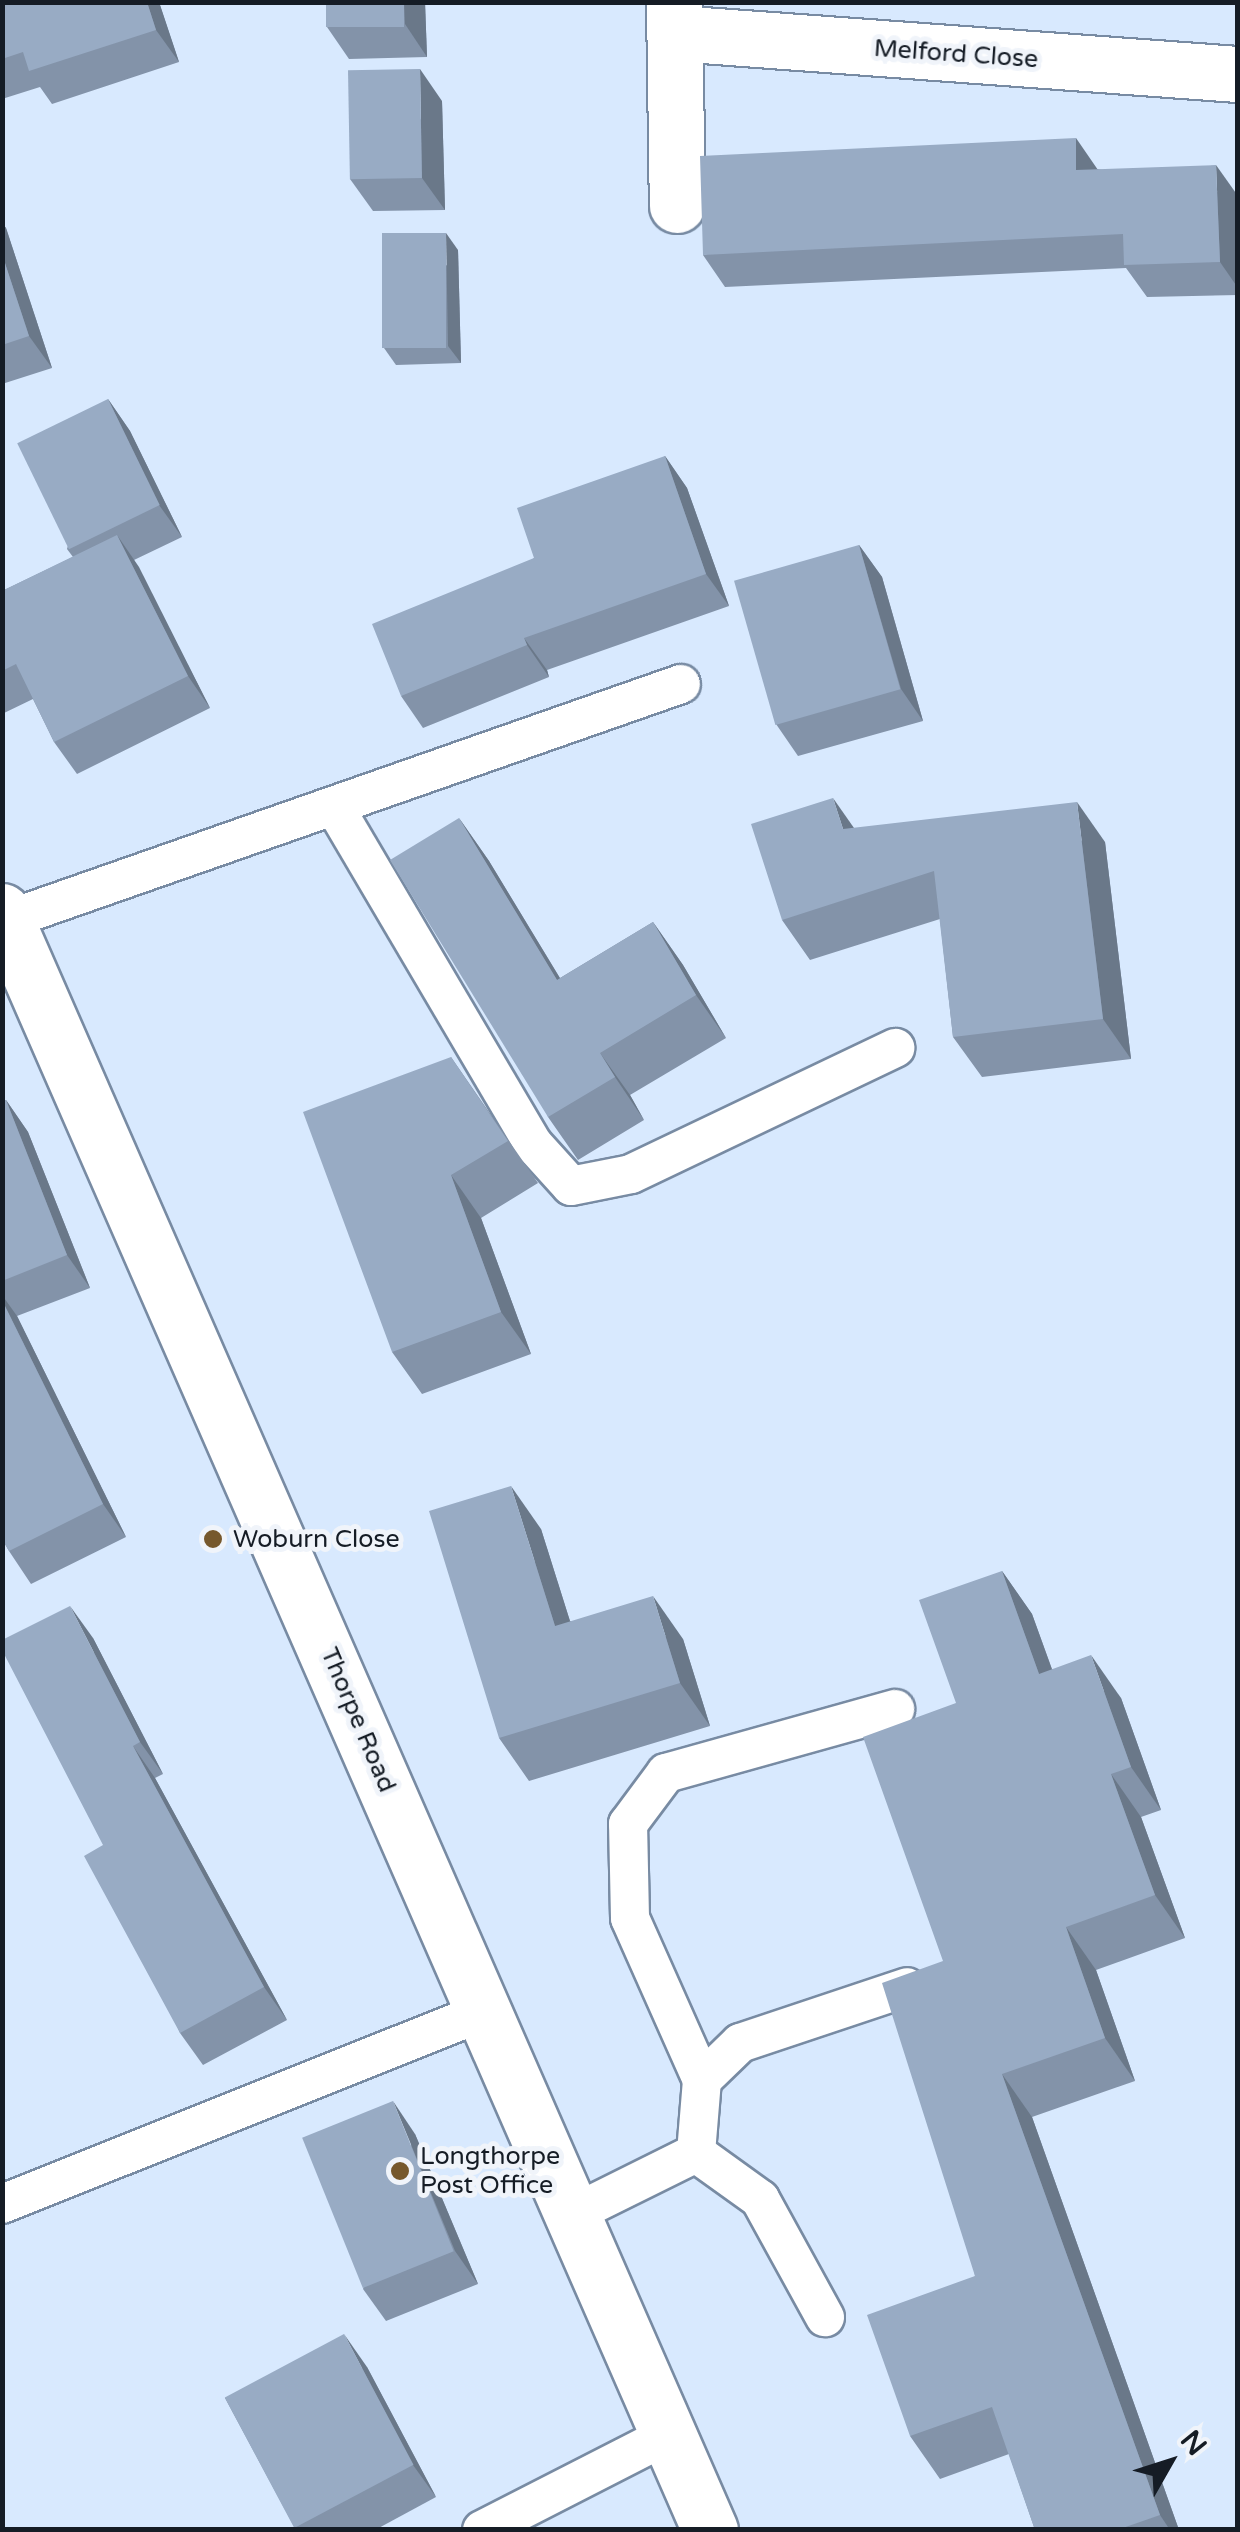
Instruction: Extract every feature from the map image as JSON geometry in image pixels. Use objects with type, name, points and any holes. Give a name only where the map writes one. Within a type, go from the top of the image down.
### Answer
[{"type":"street","name":"Melford Close","points":[[677,206],[675,18],[1238,74]]},
{"type":"street","name":"Thorpe Road","points":[[5,916],[480,2013],[710,2530]]},
{"type":"lane","points":[[5,916],[681,684]]},
{"type":"lane","points":[[334,806],[534,1145],[571,1186],[631,1174],[896,1048]]},
{"type":"lane","points":[[696,2153],[702,2080],[630,1918],[628,1824],[666,1773],[895,1710]]},
{"type":"lane","points":[[702,2080],[740,2043],[907,1987]]},
{"type":"lane","points":[[2,2204],[480,2013]]},
{"type":"lane","points":[[569,2216],[696,2153]]},
{"type":"lane","points":[[696,2153],[760,2200],[825,2316]]},
{"type":"lane","points":[[482,2530],[668,2434]]},
{"type":"building","points":[[2,2],[147,2],[156,30],[29,71],[23,52],[2,59]]},
{"type":"building","points":[[326,2],[404,2],[404,27],[326,27]]},
{"type":"building","points":[[420,69],[422,178],[350,179],[348,70]]},
{"type":"building","points":[[1076,138],[1076,170],[1216,165],[1220,262],[1124,265],[1123,234],[703,255],[700,156]]},
{"type":"building","points":[[382,233],[446,233],[446,348],[382,348]]},
{"type":"building","points":[[2,254],[29,336],[2,345]]},
{"type":"building","points":[[108,399],[160,505],[69,549],[17,443]]},
{"type":"building","points":[[665,456],[706,574],[524,638],[527,645],[401,696],[372,624],[534,558],[517,508]]},
{"type":"building","points":[[117,535],[188,676],[54,742],[16,664],[2,671],[2,591]]},
{"type":"building","points":[[859,545],[900,689],[775,725],[734,581]]},
{"type":"building","points":[[833,798],[843,829],[1077,802],[1103,1019],[953,1037],[934,871],[782,920],[751,824]]},
{"type":"building","points":[[459,818],[557,980],[653,922],[696,995],[600,1053],[615,1077],[548,1117],[390,860]]},
{"type":"building","points":[[451,1057],[508,1141],[451,1175],[501,1312],[392,1352],[303,1112]]},
{"type":"building","points":[[6,1100],[67,1255],[2,1281],[2,1101]]},
{"type":"building","points":[[2,1300],[103,1504],[9,1551],[2,1539]]},
{"type":"building","points":[[511,1486],[555,1626],[653,1596],[680,1683],[499,1738],[429,1511]]},
{"type":"building","points":[[1002,1571],[1039,1674],[1091,1655],[1131,1767],[1111,1774],[1155,1895],[1066,1927],[1105,2038],[1002,2074],[1160,2515],[1117,2530],[1035,2530],[992,2407],[910,2436],[867,2315],[975,2276],[882,1983],[943,1961],[863,1737],[956,1703],[919,1600]]},
{"type":"building","points":[[70,1606],[140,1742],[133,1746],[264,1987],[180,2033],[84,1856],[103,1845],[2,1650],[2,1640]]},
{"type":"building","points":[[393,2101],[454,2251],[363,2288],[302,2138]]},
{"type":"building","points":[[344,2334],[413,2465],[294,2528],[225,2397]]},
{"type":"place","name":"Woburn Close","points":[[213,1539]]},
{"type":"place","name":"Longthorpe Post Office","points":[[400,2171]]}]
